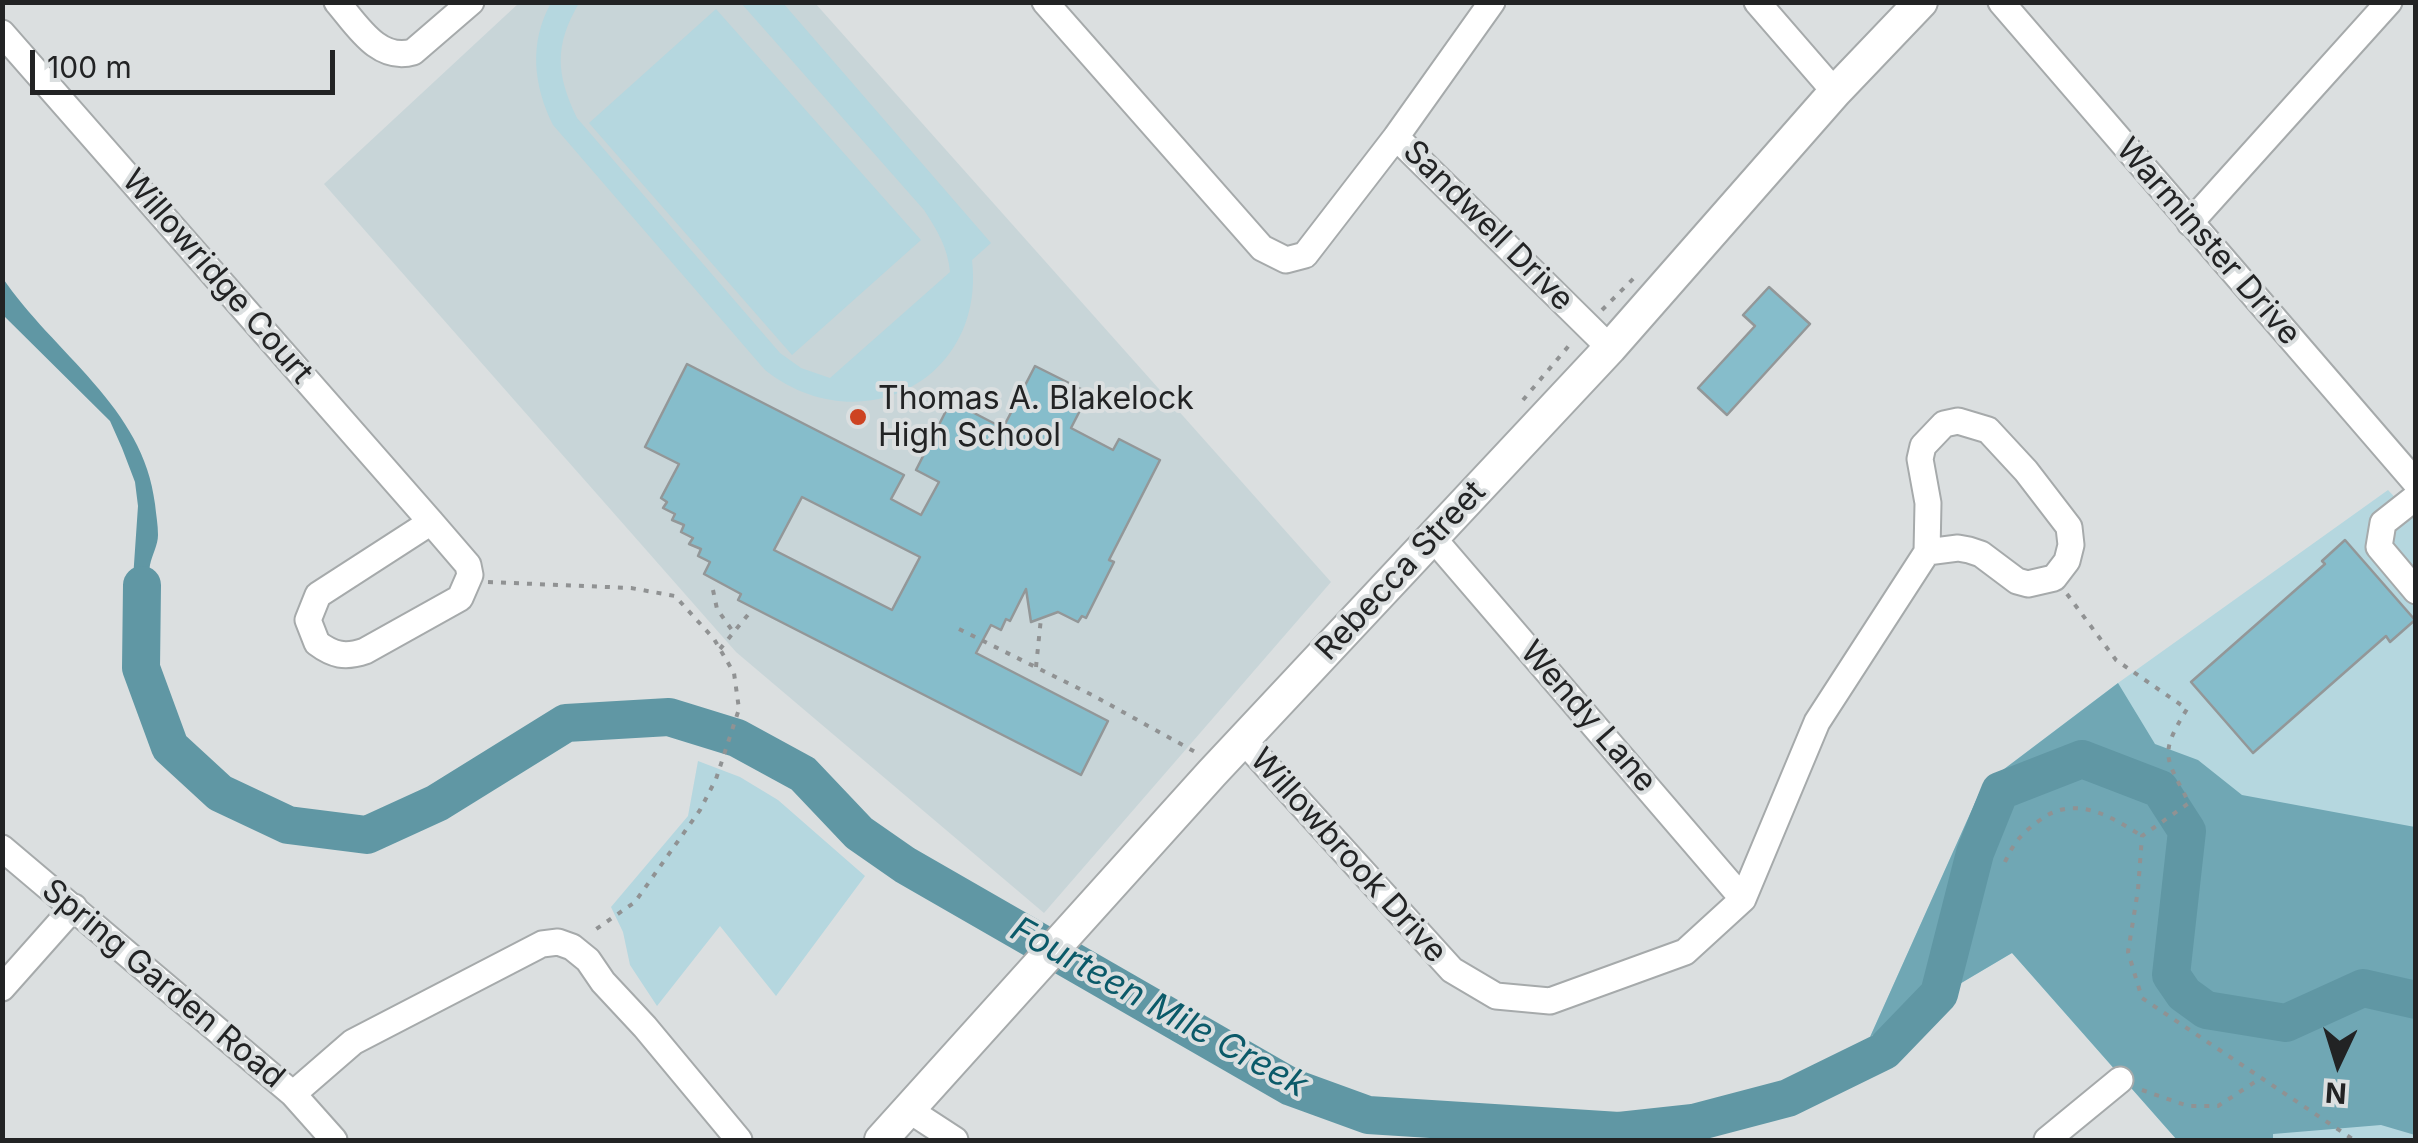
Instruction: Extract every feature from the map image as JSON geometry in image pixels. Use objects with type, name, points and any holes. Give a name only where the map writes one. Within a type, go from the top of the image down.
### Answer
[{"type":"main road","name":"Rebecca Street","points":[[881,1140],[1217,768],[1610,348],[1835,92],[1921,2]]},
{"type":"street","points":[[337,2],[375,45],[402,55],[413,52],[470,2]]},
{"type":"street","points":[[1045,2],[1262,248],[1286,260],[1304,255],[1396,137]]},
{"type":"street","name":"Sandwell Drive","points":[[1492,2],[1396,137],[1610,348]]},
{"type":"street","points":[[1757,2],[1835,92]]},
{"type":"street","name":"Warminster Drive","points":[[2000,2],[2415,484]]},
{"type":"street","points":[[2190,223],[2389,2]]},
{"type":"street","name":"Willowridge Court","points":[[2,33],[431,522],[468,566],[467,582]]},
{"type":"street","points":[[1958,420],[1988,430],[2026,471],[2069,528],[2072,544],[2067,561],[2054,578],[2028,584],[1970,550],[1927,552],[1928,503],[1920,458],[1922,446],[1944,424],[1958,420]]},
{"type":"street","points":[[2415,484],[2383,523],[2379,547],[2416,591]]},
{"type":"street","points":[[431,522],[318,595],[308,620],[317,643],[341,655],[364,651],[460,598],[467,582]]},
{"type":"street","name":"Wendy Lane","points":[[1432,537],[1743,899]]},
{"type":"street","name":"Willowbrook Drive","points":[[1243,740],[1452,970],[1496,996],[1550,1001],[1685,952],[1743,899],[1817,722],[1927,552]]},
{"type":"street","name":"Spring Garden Road","points":[[2,848],[293,1094],[353,1042],[542,944],[558,942],[572,947]]},
{"type":"street","points":[[2,988],[74,908]]},
{"type":"street","points":[[572,947],[588,960],[740,1140]]},
{"type":"street","points":[[2048,1140],[2120,1080]]},
{"type":"street","points":[[293,1094],[334,1140]]},
{"type":"street","points":[[909,1110],[955,1140]]},
{"type":"path","points":[[2054,578],[2116,660],[2186,709],[2170,737],[2166,757],[2189,803],[2142,836]]},
{"type":"path","points":[[467,582],[631,588],[675,596],[720,649],[734,673],[739,708],[716,778],[689,826],[635,902],[572,947]]},
{"type":"path","points":[[713,590],[716,608],[734,633]]},
{"type":"path","points":[[720,649],[751,611]]},
{"type":"path","points":[[1036,667],[1041,618]]},
{"type":"path","points":[[959,629],[1185,744],[1217,768]]},
{"type":"path","points":[[2006,862],[2016,838],[2052,811],[2081,807],[2105,813],[2142,836]]},
{"type":"path","points":[[2142,836],[2128,952],[2142,998],[2354,1140]]},
{"type":"path","points":[[2120,1080],[2188,1106],[2218,1106],[2260,1078]]},
{"type":"shaded area","name":"Thomas A. Blakelock High School","points":[[519,3],[815,3],[1331,582],[1044,913],[736,652],[324,184]]},
{"type":"shaded area","points":[[551,3],[579,3],[565,33],[561,60],[565,88],[577,118],[780,353],[801,368],[830,378],[950,272],[949,263],[924,210],[741,3],[783,3],[991,243],[972,260],[971,303],[959,339],[937,367],[909,388],[875,400],[839,401],[801,391],[765,370],[553,125],[541,95],[536,64],[539,33]]},
{"type":"shaded area","points":[[716,9],[921,240],[792,355],[589,123]]},
{"type":"shaded area","points":[[2,277],[115,410],[134,438],[147,470],[158,535],[146,591],[146,634],[129,637],[138,506],[135,482],[122,448],[110,421],[3,315]]},
{"type":"shaded area","points":[[2388,490],[2416,520],[2415,1140],[2177,1140],[2012,953],[1870,1037],[1983,785]]},
{"type":"shaded area","points":[[2118,683],[2155,744],[2198,760],[2242,795],[2415,827],[2415,1135],[2381,1125],[2273,1134],[2273,1140],[2177,1140],[2012,953],[1870,1037],[1983,785]]},
{"type":"shaded area","points":[[698,761],[740,777],[778,800],[865,876],[776,996],[720,926],[657,1006],[630,965],[623,932],[611,907],[688,816]]},
{"type":"building","points":[[1769,287],[1810,324],[1727,415],[1698,388],[1755,326],[1743,315]]},
{"type":"building","points":[[687,364],[904,475],[891,499],[921,515],[939,482],[916,470],[951,401],[1003,428],[1035,366],[1089,393],[1071,428],[1113,450],[1119,439],[1160,460],[1109,560],[1114,562],[1086,618],[1082,616],[1078,622],[1058,612],[1031,622],[1026,589],[1010,621],[1006,619],[1001,630],[991,625],[976,653],[1108,721],[1081,775],[738,600],[741,594],[704,574],[710,562],[698,556],[701,549],[689,544],[693,538],[681,532],[684,525],[672,520],[675,514],[663,508],[667,502],[661,498],[679,464],[645,447]],"holes":[[[802,497],[920,557],[892,610],[774,550]]]},
{"type":"building","points":[[2345,540],[2415,620],[2390,642],[2386,636],[2253,753],[2191,682],[2325,564],[2322,561]]},
{"type":"waterway","name":"Fourteen Mile Creek","points":[[142,585],[141,668],[170,747],[220,793],[288,825],[367,835],[437,803],[566,723],[669,717],[737,738],[803,774],[859,833],[905,865],[1291,1087],[1368,1115],[1619,1131],[1693,1123],[1788,1098],[1884,1051],[1939,994],[1975,853],[2000,791],[2082,759],[2160,789],[2187,831],[2171,975],[2184,994],[2206,1010],[2286,1023],[2363,988],[2416,1000]]},
{"type":"place","name":"Thomas A. Blakelock High School","points":[[858,417]]}]
